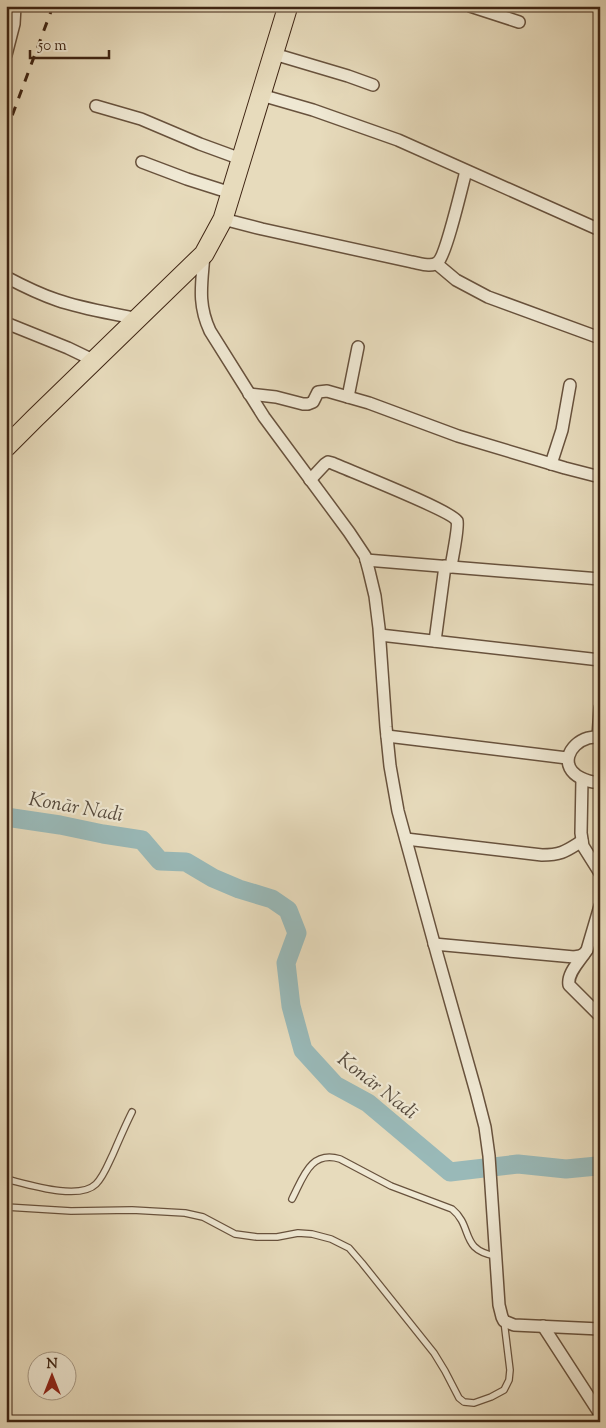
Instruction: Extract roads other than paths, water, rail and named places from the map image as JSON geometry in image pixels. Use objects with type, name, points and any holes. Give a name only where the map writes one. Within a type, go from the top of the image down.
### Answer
[{"type":"main road","points":[[6,447],[204,254],[223,219],[288,6]]},
{"type":"street","points":[[6,55],[14,24],[15,6]]},
{"type":"street","points":[[470,6],[519,22]]},
{"type":"street","points":[[274,54],[373,85]]},
{"type":"street","points":[[261,95],[313,110],[398,140],[600,230]]},
{"type":"street","points":[[96,106],[141,118],[200,144],[241,159]]},
{"type":"street","points":[[142,162],[231,193]]},
{"type":"street","points":[[223,219],[412,262],[428,265],[436,264],[440,260],[447,240],[466,171]]},
{"type":"street","points":[[204,254],[201,295],[204,317],[210,330],[264,417],[349,532],[366,560],[375,596],[380,634],[390,766],[398,811],[485,1127],[489,1156],[499,1305],[502,1316],[504,1320],[514,1326],[600,1329]]},
{"type":"street","points":[[436,264],[456,280],[488,297],[600,338]]},
{"type":"street","points":[[6,277],[30,290],[58,301],[138,319]]},
{"type":"street","points":[[6,323],[95,361]]},
{"type":"street","points":[[348,397],[358,347]]},
{"type":"street","points":[[551,464],[562,430],[570,385]]},
{"type":"street","points":[[249,394],[276,397],[308,404],[313,402],[318,392],[321,390],[327,391],[369,403],[458,436],[551,464],[600,476]]},
{"type":"street","points":[[310,480],[325,464],[332,463],[420,500],[454,517],[458,525],[448,567],[435,641]]},
{"type":"street","points":[[366,560],[600,579]]},
{"type":"street","points":[[380,634],[600,660]]},
{"type":"street","points":[[600,708],[599,737],[590,737],[582,740],[570,751],[567,758],[571,770],[577,776],[588,782],[600,782]]},
{"type":"street","points":[[387,736],[567,758]]},
{"type":"street","points":[[582,779],[582,841],[587,854],[598,867]]},
{"type":"street","points":[[406,839],[542,855],[561,854],[582,841]]},
{"type":"street","points":[[600,906],[598,923],[587,950],[568,979],[569,985],[600,1016]]},
{"type":"street","points":[[434,944],[555,956],[574,957],[584,954]]},
{"type":"street","points":[[542,1326],[600,1414]]},
{"type":"lane","points":[[6,1179],[68,1192],[92,1188],[103,1175],[132,1112]]},
{"type":"lane","points":[[292,1199],[310,1165],[317,1159],[325,1156],[340,1158],[391,1186],[452,1209],[462,1221],[473,1246],[478,1251],[496,1256]]},
{"type":"lane","points":[[6,1207],[71,1211],[132,1210],[185,1213],[203,1217],[235,1234],[277,1237],[298,1233],[312,1234],[331,1239],[349,1248],[362,1263],[434,1353],[459,1398],[464,1402],[474,1403],[491,1397],[504,1390],[509,1380],[510,1370],[504,1320]]},
{"type":"waterway","name":"Konār Nadī","points":[[6,817],[142,840],[160,861],[186,862],[213,878],[239,889],[272,899],[288,910],[297,933],[286,963],[291,1006],[303,1050],[335,1085],[368,1103],[450,1172],[518,1164],[566,1169],[597,1166],[600,1164]]},
{"type":"railway","points":[[6,132],[53,6]]}]
